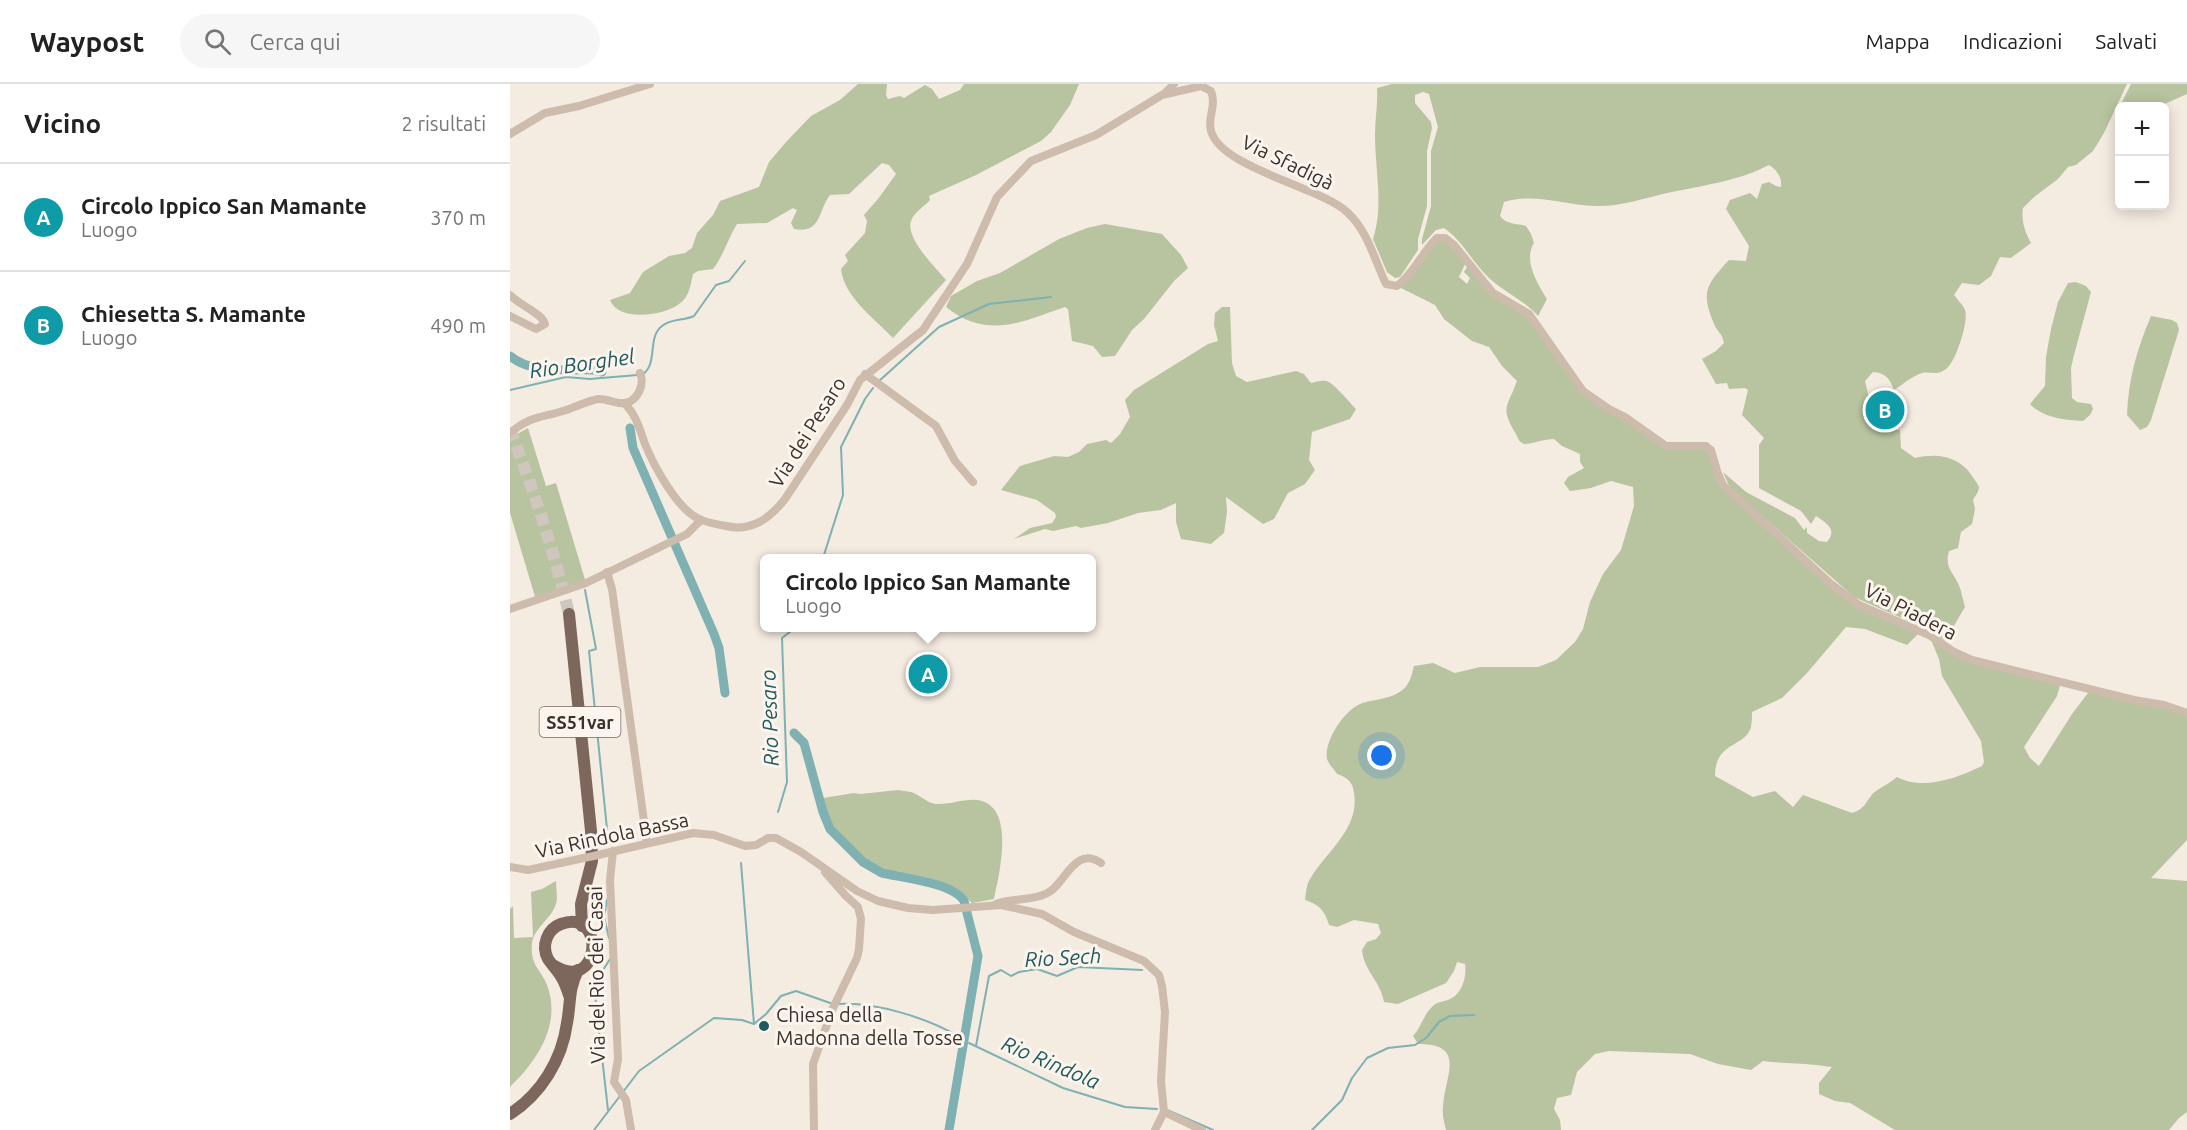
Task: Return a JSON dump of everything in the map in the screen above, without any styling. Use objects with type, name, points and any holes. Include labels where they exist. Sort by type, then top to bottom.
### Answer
[{"type":"main road","name":"SS51var","points":[[568,614],[591,831],[592,861],[581,904],[582,926],[588,931],[594,946],[589,961],[578,970]]},
{"type":"main road","name":"SS51var","points":[[553,965],[545,951],[548,935],[560,924],[568,922],[581,904]]},
{"type":"main road","points":[[568,922],[582,926]]},
{"type":"main road","points":[[510,1114],[540,1087],[560,1053],[567,1023],[569,995],[578,970],[567,971],[553,965]]},
{"type":"main road","points":[[553,965],[569,995]]},
{"type":"street","points":[[510,134],[545,113],[579,106],[650,84]]},
{"type":"street","points":[[1162,94],[1174,84]]},
{"type":"street","name":"Via Sfadigà","points":[[865,374],[923,330],[967,264],[997,197],[1030,161],[1096,135],[1162,94],[1203,85],[1211,91],[1215,102],[1211,114],[1211,131],[1219,145],[1262,171],[1346,210],[1358,224],[1386,284],[1397,286],[1404,282],[1428,246],[1437,238],[1445,238],[1454,244],[1493,293],[1529,314],[1583,391],[1666,446],[1681,445]]},
{"type":"street","points":[[510,294],[516,301],[544,319],[545,324],[536,329],[510,316]]},
{"type":"street","points":[[510,433],[535,417],[563,412],[597,399],[624,403],[636,398],[640,388],[641,374]]},
{"type":"street","name":"Via dei Pesaro","points":[[701,520],[734,528],[746,528],[766,519],[777,510],[865,374],[936,426],[955,461],[973,482]]},
{"type":"street","points":[[510,609],[586,583],[681,538],[693,530],[701,520],[690,513],[664,481],[650,456],[630,408],[624,403]]},
{"type":"street","name":"Via Piadera","points":[[1681,445],[1706,446],[1712,450],[1723,485],[1831,584],[1859,605],[1929,635],[1954,652],[1972,660],[2134,700],[2164,705],[2187,713]]},
{"type":"street","points":[[607,572],[612,589],[646,843]]},
{"type":"street","name":"Via Rindola Bassa","points":[[510,867],[528,870],[693,833],[714,835],[745,846],[756,845],[768,838],[776,838],[819,864]]},
{"type":"street","name":"Via del Rio dei Casai","points":[[613,851],[610,880],[618,1051],[614,1082],[624,1096],[630,1130]]},
{"type":"street","points":[[995,905],[1048,892],[1056,886],[1071,867],[1084,860],[1092,858],[1101,863]]},
{"type":"street","points":[[819,864],[857,891],[878,901],[919,909],[955,909],[995,905],[1042,914],[1074,932],[1144,961],[1155,970],[1162,986],[1165,1012],[1161,1081],[1164,1112],[1155,1130]]},
{"type":"street","points":[[814,1130],[813,1064],[835,1004],[857,958],[861,919],[858,907],[819,864]]},
{"type":"street","points":[[1164,1112],[1202,1130]]},
{"type":"green space","points":[[858,84],[887,84],[888,99],[900,96],[904,98],[925,85],[932,89],[939,99],[960,90],[964,84],[1079,84],[1070,105],[1051,132],[1041,141],[976,175],[929,196],[930,200],[914,215],[910,228],[913,236],[922,252],[946,280],[893,338],[854,298],[843,279],[841,269],[848,261],[845,255],[865,233],[867,221],[864,215],[896,174],[889,165],[882,163],[849,194],[830,195],[818,220],[810,228],[794,229],[791,223],[797,210],[793,208],[767,223],[737,224],[713,269],[693,274],[685,298],[672,308],[663,312],[642,315],[622,312],[615,307],[610,300],[630,293],[643,272],[669,256],[685,253],[692,248],[697,233],[713,215],[720,201],[759,187],[769,162],[811,116],[840,100]]},
{"type":"green space","points":[[1392,84],[2127,84],[2119,102],[2115,102],[2115,110],[2093,151],[2076,165],[2068,167],[2058,179],[2023,208],[2024,226],[2031,243],[2011,258],[2000,257],[1991,276],[1979,285],[1962,283],[1954,295],[1966,315],[1958,349],[1948,367],[1938,373],[1918,374],[1894,390],[1889,380],[1881,374],[1873,372],[1865,381],[1871,406],[1884,423],[1893,423],[1897,430],[1900,430],[1901,448],[1915,458],[1941,456],[1956,461],[1969,472],[1979,487],[1973,500],[1975,509],[1972,524],[1961,532],[1958,548],[1949,551],[1949,566],[1960,588],[1965,607],[1945,641],[1933,632],[1854,597],[1730,488],[1723,472],[1746,492],[1795,518],[1804,530],[1807,527],[1807,533],[1819,541],[1827,542],[1831,530],[1827,524],[1816,516],[1811,524],[1801,511],[1759,488],[1759,445],[1764,438],[1742,415],[1748,390],[1745,388],[1729,389],[1727,383],[1716,384],[1702,359],[1724,343],[1710,314],[1708,290],[1715,276],[1729,260],[1746,261],[1749,246],[1726,209],[1730,200],[1750,193],[1757,199],[1762,184],[1769,182],[1781,187],[1780,177],[1774,169],[1769,165],[1732,179],[1616,205],[1599,206],[1528,198],[1504,202],[1500,216],[1509,222],[1526,226],[1534,243],[1530,257],[1531,264],[1547,299],[1538,316],[1527,305],[1489,278],[1457,239],[1444,228],[1436,230],[1422,245],[1431,206],[1431,151],[1438,127],[1429,94],[1423,92],[1415,95],[1415,103],[1431,122],[1432,128],[1427,151],[1427,206],[1418,239],[1418,250],[1400,277],[1395,278],[1387,272],[1373,239],[1378,214],[1375,148],[1377,88]]},
{"type":"green space","points":[[2131,84],[2187,84],[2187,94],[2169,102],[2122,102]]},
{"type":"green space","points":[[1105,224],[1162,234],[1181,255],[1188,268],[1132,330],[1115,356],[1102,357],[1093,346],[1072,341],[1068,309],[1065,307],[1019,322],[991,325],[976,323],[961,317],[946,307],[951,296],[977,281],[1000,273],[1059,239]]},
{"type":"green space","points":[[1445,238],[1467,260],[1459,277],[1467,284],[1470,278],[1464,272],[1469,264],[1490,287],[1529,314],[1579,387],[1660,444],[1706,446],[1720,478],[1838,591],[1920,632],[1907,645],[1865,629],[1846,627],[1807,673],[1782,698],[1752,712],[1748,734],[1720,757],[1716,765],[1715,776],[1753,797],[1775,791],[1793,807],[1803,795],[1852,813],[1864,806],[1876,791],[1897,777],[1907,781],[1929,783],[1962,775],[1982,766],[1984,762],[1981,741],[1942,676],[1939,659],[1929,635],[1954,652],[2061,682],[2057,696],[2024,747],[2030,758],[2039,766],[2091,689],[2187,713],[2187,840],[2151,878],[2187,881],[2187,1112],[2169,1130],[1895,1130],[1850,1103],[1835,1101],[1819,1094],[1819,1083],[1832,1067],[1763,1061],[1751,1070],[1718,1064],[1690,1054],[1609,1051],[1595,1054],[1577,1072],[1571,1095],[1557,1098],[1554,1109],[1560,1120],[1561,1130],[1446,1130],[1443,1109],[1450,1063],[1448,1055],[1443,1049],[1433,1045],[1418,1044],[1413,1036],[1433,1005],[1452,998],[1459,992],[1465,978],[1465,964],[1457,962],[1446,983],[1398,1004],[1384,1002],[1380,988],[1363,957],[1362,950],[1367,942],[1376,939],[1381,933],[1378,924],[1354,920],[1337,927],[1329,925],[1321,909],[1305,900],[1309,881],[1347,829],[1354,806],[1351,783],[1347,778],[1337,774],[1327,759],[1328,744],[1336,728],[1352,709],[1363,703],[1389,697],[1402,691],[1409,682],[1414,666],[1433,663],[1455,673],[1480,667],[1538,667],[1556,660],[1575,642],[1583,629],[1590,602],[1603,574],[1621,550],[1634,506],[1633,487],[1611,481],[1591,488],[1570,491],[1564,483],[1568,477],[1584,468],[1580,462],[1580,454],[1562,446],[1554,439],[1525,444],[1520,441],[1506,412],[1517,381],[1502,366],[1489,347],[1472,341],[1444,319],[1435,305],[1397,286],[1428,246]]},
{"type":"green space","points":[[2076,282],[2086,286],[2091,292],[2071,368],[2072,398],[2077,402],[2091,404],[2093,409],[2083,421],[2048,415],[2030,404],[2045,386],[2046,357],[2058,302],[2068,283]]},
{"type":"green space","points":[[1222,307],[1230,307],[1232,363],[1236,376],[1247,382],[1296,371],[1304,374],[1311,383],[1329,382],[1356,409],[1350,419],[1312,432],[1309,460],[1315,470],[1305,484],[1288,493],[1274,519],[1263,524],[1226,497],[1227,512],[1224,533],[1211,544],[1181,539],[1176,522],[1176,503],[1161,510],[1138,513],[1108,523],[1053,531],[1045,529],[1014,539],[1030,528],[1052,523],[1056,517],[1055,513],[1037,500],[1001,490],[1020,466],[1054,456],[1068,457],[1079,452],[1087,444],[1106,440],[1111,443],[1120,434],[1130,417],[1125,400],[1134,390],[1208,344],[1218,341],[1214,325],[1215,313]]},
{"type":"green space","points":[[2151,316],[2172,320],[2177,323],[2179,330],[2151,420],[2147,427],[2140,430],[2127,415],[2129,389],[2141,340]]},
{"type":"green space","points":[[528,428],[546,486],[556,483],[586,583],[536,600],[510,513],[510,438]]},
{"type":"green space","points":[[898,790],[911,792],[936,804],[977,800],[992,807],[1002,830],[1001,861],[994,899],[972,903],[949,887],[886,873],[874,867],[834,827],[826,811],[823,798]]},
{"type":"green space","points":[[556,881],[556,904],[536,933],[532,943],[534,962],[547,985],[551,1000],[549,1028],[538,1054],[510,1087],[510,909],[513,906],[514,938],[533,937],[531,892]]},
{"type":"waterway","name":"Rio Borghel","points":[[643,374],[648,370],[650,364],[657,331],[669,322],[694,316],[716,285],[729,281],[745,261]]},
{"type":"waterway","name":"Rio Pesaro","points":[[879,381],[939,327],[989,304],[1051,297]]},
{"type":"waterway","points":[[510,356],[528,366],[539,368],[602,372]]},
{"type":"waterway","name":"Rio Borghel","points":[[510,390],[566,377],[590,379],[637,375]]},
{"type":"waterway","name":"Rio Pesaro","points":[[824,554],[843,495],[841,447],[873,388]]},
{"type":"waterway","points":[[630,428],[633,448],[714,634],[719,648],[725,693]]},
{"type":"waterway","points":[[585,590],[596,649],[589,651],[608,839]]},
{"type":"waterway","name":"Rio Pesaro","points":[[778,812],[787,782],[782,638],[790,632]]},
{"type":"waterway","points":[[794,733],[804,743],[830,829],[863,862],[882,873],[915,879],[950,890],[964,901],[978,956],[949,1130]]},
{"type":"waterway","name":"Rio Pesaro","points":[[741,863],[754,1024]]},
{"type":"waterway","points":[[607,900],[604,917],[609,938]]},
{"type":"waterway","points":[[608,1110],[595,995],[598,978],[610,959]]},
{"type":"waterway","name":"Rio Sech","points":[[976,1046],[989,976],[1001,970],[1011,976],[1037,969],[1057,976],[1078,967],[1142,970]]},
{"type":"waterway","name":"Rio Rindola","points":[[623,1092],[639,1071],[714,1018],[742,1020],[754,1024],[781,996],[796,991],[833,1004]]},
{"type":"waterway","name":"Rio Rindola","points":[[838,1004],[869,1006],[901,1013],[960,1037]]},
{"type":"waterway","name":"Rio Rindola","points":[[1312,1130],[1342,1100],[1352,1078],[1367,1058],[1388,1048],[1415,1045],[1426,1038],[1439,1022],[1450,1016],[1474,1015]]},
{"type":"waterway","name":"Rio Rindola","points":[[969,1043],[1063,1088],[1125,1107],[1157,1109]]},
{"type":"waterway","name":"Rio Rindola","points":[[594,1130],[620,1096]]},
{"type":"waterway","name":"Rio Rindola","points":[[1167,1110],[1213,1130]]},
{"type":"tunnel","points":[[510,429],[557,567],[569,614]]},
{"type":"place","name":"Chiesetta S. Mamante","points":[[1885,410]]},
{"type":"place","name":"Circolo Ippico San Mamante","points":[[928,674]]},
{"type":"place","name":"Chiesa della Madonna della Tosse","points":[[764,1026]]}]
